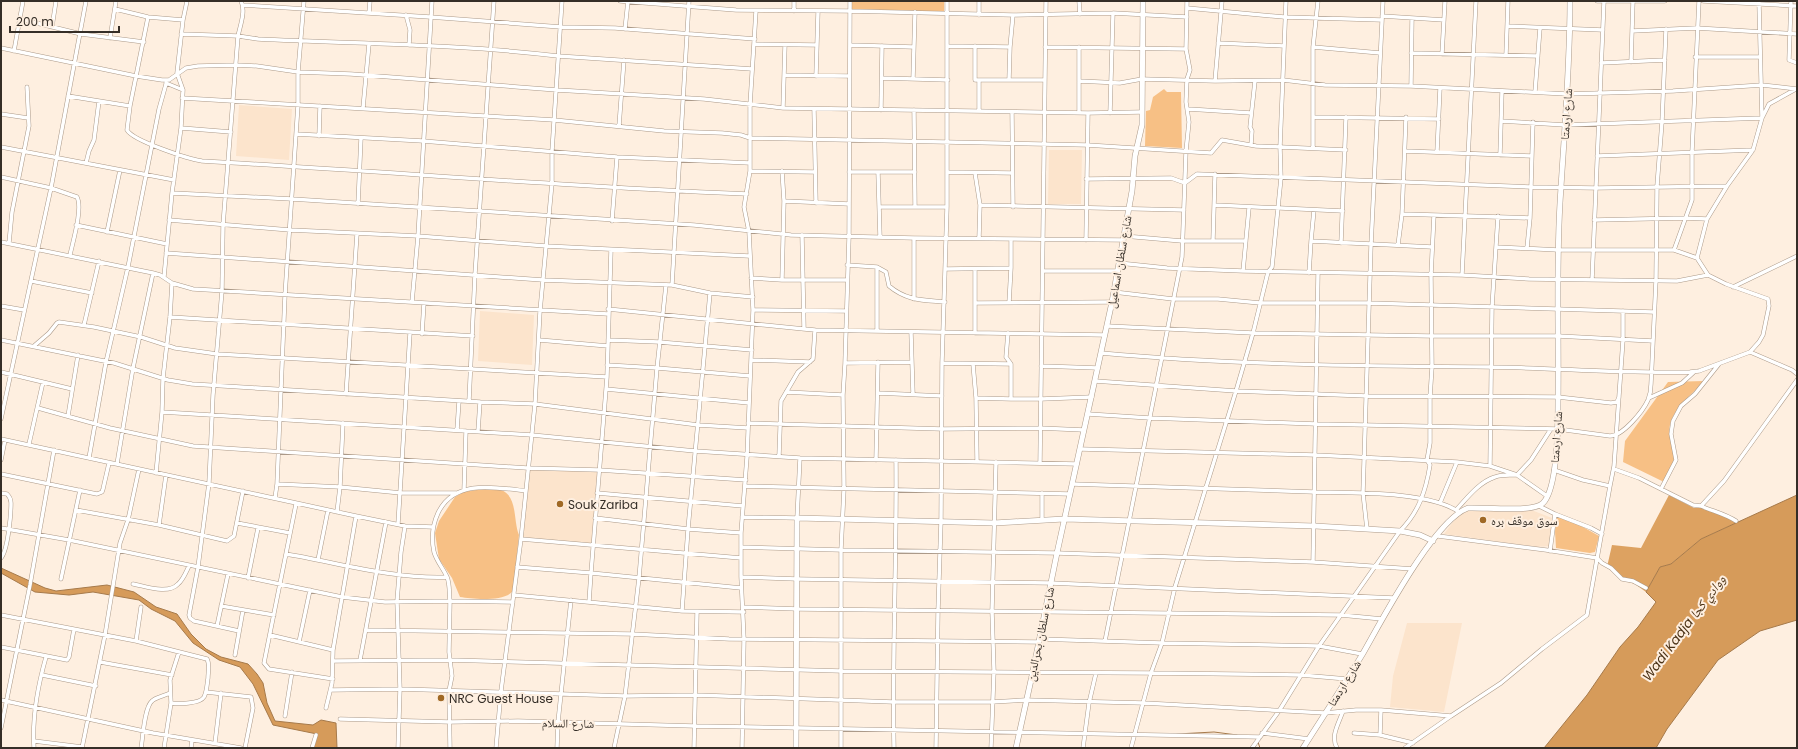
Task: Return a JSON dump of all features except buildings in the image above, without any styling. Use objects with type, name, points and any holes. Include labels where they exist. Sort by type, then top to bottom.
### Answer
[{"type":"street","points":[[14,51],[23,1]]},
{"type":"street","points":[[52,27],[56,1]]},
{"type":"street","points":[[1,418],[51,188],[86,1]]},
{"type":"street","points":[[110,38],[116,1]]},
{"type":"street","points":[[164,277],[172,193],[182,128],[183,90],[177,73],[181,34],[187,1]]},
{"type":"street","points":[[275,498],[277,484],[283,325],[298,105],[298,72],[304,1]]},
{"type":"street","points":[[369,13],[370,1]]},
{"type":"street","points":[[412,302],[418,236],[424,113],[432,1]]},
{"type":"street","points":[[469,401],[494,1]]},
{"type":"street","points":[[496,748],[504,661],[521,539],[527,468],[535,404],[540,311],[552,183],[552,151],[562,1]]},
{"type":"street","points":[[620,1],[756,11],[915,12],[978,15],[1113,13],[1187,17]]},
{"type":"street","points":[[625,29],[628,1]]},
{"type":"street","points":[[672,285],[690,1]]},
{"type":"street","points":[[794,1],[794,11]]},
{"type":"street","points":[[841,748],[840,550],[844,489],[843,394],[849,237],[848,110],[850,76],[850,1]]},
{"type":"street","points":[[936,748],[938,610],[942,521],[942,363],[947,207],[947,1]]},
{"type":"street","points":[[978,15],[979,1]]},
{"type":"street","points":[[1040,463],[1040,333],[1044,239],[1043,144],[1046,1]]},
{"type":"street","points":[[1079,1],[1080,14]]},
{"type":"street","name":"شارع سلطان اسماعيل","points":[[1064,519],[1112,302],[1129,208],[1137,148],[1141,136],[1143,1]]},
{"type":"street","points":[[1105,641],[1109,613],[1122,556],[1180,268],[1186,151],[1189,122],[1186,102],[1187,79],[1190,70],[1186,49],[1187,1]]},
{"type":"street","points":[[1215,81],[1222,1]]},
{"type":"street","points":[[1131,748],[1151,672],[1162,643],[1175,587],[1228,420],[1253,333],[1268,272],[1272,267],[1281,178],[1280,147],[1284,17],[1286,1]]},
{"type":"street","points":[[1313,147],[1313,48],[1318,1]]},
{"type":"street","points":[[1367,529],[1363,493],[1366,458],[1370,245],[1383,1]]},
{"type":"street","points":[[1442,54],[1445,1]]},
{"type":"street","points":[[1462,275],[1476,1]]},
{"type":"street","points":[[1506,55],[1508,1]]},
{"type":"street","name":"شارع اردمتا","points":[[1540,506],[1547,496],[1554,470],[1558,429],[1557,279],[1570,30],[1570,1]]},
{"type":"street","points":[[1597,1],[1664,1]]},
{"type":"street","points":[[1592,280],[1604,1]]},
{"type":"street","points":[[1631,62],[1633,1]]},
{"type":"street","points":[[1674,250],[1692,200],[1696,28],[1699,1]]},
{"type":"street","points":[[1703,1],[1791,3],[1797,6]]},
{"type":"street","points":[[239,631],[194,621],[189,617],[198,568],[210,483],[212,415],[222,291],[223,225],[242,3],[561,27],[625,29],[785,45],[817,46]]},
{"type":"street","points":[[1759,3],[1762,118]]},
{"type":"street","points":[[1791,3],[1789,60],[1797,63]]},
{"type":"street","points":[[115,8],[148,16],[183,20]]},
{"type":"street","points":[[1187,8],[1284,17],[1412,18],[1444,20]]},
{"type":"street","points":[[742,748],[744,612],[741,588],[741,533],[748,454],[753,325],[753,297],[749,256],[749,232],[744,207],[750,171],[750,105],[756,11]]},
{"type":"street","points":[[816,76],[818,12]]},
{"type":"street","points":[[913,79],[915,12]]},
{"type":"street","points":[[1110,113],[1113,13]]},
{"type":"street","points":[[1010,80],[1012,15]]},
{"type":"street","points":[[148,16],[126,128],[129,134],[136,138],[195,160],[678,192],[746,194]]},
{"type":"street","points":[[406,16],[410,30],[409,45]]},
{"type":"street","points":[[1411,86],[1412,18]]},
{"type":"street","points":[[20,19],[81,34],[144,42]]},
{"type":"street","points":[[1507,26],[1570,30],[1603,30]]},
{"type":"street","points":[[1535,92],[1540,28]]},
{"type":"street","points":[[1632,31],[1696,28],[1759,30],[1797,34]]},
{"type":"street","points":[[1649,398],[1652,372],[1653,312],[1656,280],[1655,250],[1657,186],[1662,122],[1666,29]]},
{"type":"street","points":[[181,34],[238,36],[258,39],[409,45],[752,69]]},
{"type":"street","points":[[1218,43],[1284,46]]},
{"type":"street","points":[[363,108],[369,44]]},
{"type":"street","points":[[783,108],[785,45]]},
{"type":"street","points":[[850,46],[913,47]]},
{"type":"street","points":[[881,110],[882,46]]},
{"type":"street","points":[[947,46],[1010,47]]},
{"type":"street","points":[[975,46],[975,80],[1045,80]]},
{"type":"street","points":[[1045,47],[1186,49]]},
{"type":"street","points":[[1079,47],[1079,112]]},
{"type":"street","points":[[1,48],[162,80],[171,79],[177,73],[186,68],[198,66],[236,65],[257,66],[298,72],[684,98],[783,108],[848,110],[979,110],[1088,113],[1142,112]]},
{"type":"street","points":[[1313,48],[1380,53]]},
{"type":"street","points":[[1411,53],[1538,56]]},
{"type":"street","points":[[1695,57],[1760,57]]},
{"type":"street","points":[[619,126],[624,60]]},
{"type":"street","points":[[1601,63],[1664,60]]},
{"type":"street","points":[[784,75],[850,76]]},
{"type":"street","points":[[882,78],[948,80]]},
{"type":"street","points":[[1079,81],[1120,83],[1142,79],[1187,79],[1215,81],[1229,79],[1255,81],[1283,80],[1324,85],[1411,86],[1567,94],[1694,90],[1762,86],[1797,89]]},
{"type":"street","points":[[162,80],[166,84],[183,90]]},
{"type":"street","points":[[979,80],[979,110]]},
{"type":"street","points":[[1250,145],[1251,113],[1255,81]]},
{"type":"street","points":[[89,458],[106,362],[128,267],[166,84]]},
{"type":"street","points":[[9,243],[12,212],[29,126],[27,87]]},
{"type":"street","points":[[1437,152],[1440,88]]},
{"type":"street","points":[[1697,258],[1708,219],[1727,186],[1753,150],[1762,118],[1769,104],[1797,89]]},
{"type":"street","points":[[1500,155],[1502,91]]},
{"type":"street","points":[[68,96],[130,106]]},
{"type":"street","points":[[182,98],[554,120],[681,132],[722,133],[742,135],[750,138],[1087,145],[1210,153],[1222,140],[1250,145],[1313,147],[1346,150]]},
{"type":"street","points":[[86,163],[94,136],[99,101]]},
{"type":"street","points":[[319,136],[320,106]]},
{"type":"street","points":[[814,109],[816,203]]},
{"type":"street","points":[[1188,109],[1251,113]]},
{"type":"street","points":[[914,110],[915,207]]},
{"type":"street","points":[[1012,112],[1011,144],[1013,207]]},
{"type":"street","points":[[1086,240],[1088,113]]},
{"type":"street","points":[[1,114],[28,118]]},
{"type":"street","points":[[1313,117],[1406,117],[1439,119]]},
{"type":"street","points":[[1342,243],[1346,117]]},
{"type":"street","points":[[1398,245],[1404,183],[1406,117]]},
{"type":"street","points":[[1501,121],[1565,125],[1762,118]]},
{"type":"street","points":[[1527,248],[1530,218],[1533,122]]},
{"type":"street","points":[[182,128],[231,132]]},
{"type":"street","points":[[296,134],[423,141],[617,157],[750,163]]},
{"type":"street","points":[[358,204],[361,138]]},
{"type":"street","points":[[1,147],[174,180]]},
{"type":"street","points":[[1597,156],[1753,150]]},
{"type":"street","points":[[1405,151],[1532,156]]},
{"type":"street","points":[[612,221],[617,157]]},
{"type":"street","points":[[107,232],[120,170]]},
{"type":"street","points":[[750,171],[815,172]]},
{"type":"street","points":[[782,171],[784,201],[782,280]]},
{"type":"street","points":[[849,172],[915,172]]},
{"type":"street","points":[[878,172],[880,237]]},
{"type":"street","points":[[947,172],[1012,173]]},
{"type":"street","points":[[975,173],[980,206],[979,238]]},
{"type":"street","points":[[1185,183],[1197,174],[1215,174],[1344,181],[1530,187],[1596,188],[1727,186]]},
{"type":"street","points":[[1213,240],[1215,174]]},
{"type":"street","points":[[1,177],[51,188],[77,197],[80,202],[80,210],[70,255]]},
{"type":"street","points":[[1086,179],[1134,177],[1171,178],[1185,183]]},
{"type":"street","points":[[172,193],[292,199],[612,221],[677,224],[730,228],[749,232],[802,235],[914,238],[1086,240],[1123,238],[1182,241],[1246,241]]},
{"type":"street","points":[[784,201],[849,204]]},
{"type":"street","points":[[1215,205],[1249,208],[1343,211]]},
{"type":"street","points":[[980,206],[1184,210]]},
{"type":"street","points":[[879,207],[947,207]]},
{"type":"street","points":[[1243,271],[1249,208]]},
{"type":"street","points":[[1309,273],[1314,210]]},
{"type":"street","points":[[1402,214],[1530,218]]},
{"type":"street","points":[[1252,748],[1279,711],[1319,646],[1400,531],[1411,520],[1422,499],[1430,465],[1427,460],[1430,443],[1429,427],[1432,367],[1431,275],[1434,215]]},
{"type":"street","points":[[1490,466],[1492,397],[1491,367],[1493,336],[1492,307],[1498,216]]},
{"type":"street","points":[[1594,220],[1656,220],[1685,218],[1708,219]]},
{"type":"street","points":[[169,220],[290,230],[418,236],[479,242],[674,254],[749,256]]},
{"type":"street","points":[[76,226],[134,239],[167,244]]},
{"type":"street","points":[[346,394],[357,234]]},
{"type":"street","points":[[802,235],[804,329]]},
{"type":"street","points":[[914,238],[914,299]]},
{"type":"street","points":[[1009,303],[1011,239]]},
{"type":"street","points":[[1311,241],[1432,248]]},
{"type":"street","points":[[1,242],[153,273],[164,277],[172,283],[193,289],[608,314]]},
{"type":"street","points":[[1101,353],[1162,359],[1244,363],[1491,367],[1620,372],[1694,372],[1750,352],[1763,335],[1769,301],[1765,298],[1733,287],[1708,275],[1697,258],[1674,250],[1558,250],[1496,247]]},
{"type":"street","points":[[589,602],[606,389],[611,250]]},
{"type":"street","points":[[166,253],[223,258],[288,260],[543,280],[672,285],[710,293],[753,297]]},
{"type":"street","points":[[1733,287],[1797,256]]},
{"type":"street","points":[[84,325],[99,261]]},
{"type":"street","points":[[1119,263],[1180,268],[1268,272],[1462,275],[1592,280],[1687,280],[1708,275]]},
{"type":"street","points":[[847,264],[877,267],[886,272],[889,286],[900,294],[914,299],[945,302]]},
{"type":"street","points":[[877,267],[877,330]]},
{"type":"street","points":[[946,269],[1011,268]]},
{"type":"street","points":[[975,269],[975,333]]},
{"type":"street","points":[[1043,271],[1118,271]]},
{"type":"street","points":[[118,464],[122,430],[133,368],[141,337],[153,273]]},
{"type":"street","points":[[1313,562],[1315,526],[1318,273]]},
{"type":"street","points":[[751,278],[782,280],[847,280]]},
{"type":"street","points":[[31,280],[92,293]]},
{"type":"street","points":[[156,473],[158,439],[162,412],[162,378],[170,317],[172,283]]},
{"type":"street","points":[[614,748],[625,696],[639,578],[659,342],[666,285]]},
{"type":"street","points":[[1114,292],[1173,299],[1218,299],[1260,303],[1369,303],[1653,312]]},
{"type":"street","points":[[682,611],[704,346],[710,293]]},
{"type":"street","points":[[975,303],[1041,304],[1112,302]]},
{"type":"street","points":[[422,334],[424,303]]},
{"type":"street","points":[[1,306],[24,310]]},
{"type":"street","points":[[608,309],[707,321],[815,330],[1105,335]]},
{"type":"street","points":[[753,310],[846,311]]},
{"type":"street","points":[[1405,748],[1501,683],[1542,649],[1587,615],[1614,469],[1623,340],[1623,311]]},
{"type":"street","points":[[170,317],[473,336]]},
{"type":"street","points":[[34,346],[45,337],[57,322],[84,325],[141,337],[167,345],[217,354],[606,377]]},
{"type":"street","points":[[1107,326],[1253,333],[1431,336],[1558,336],[1653,341]]},
{"type":"street","points":[[779,456],[781,401],[798,372],[810,362],[814,353],[815,330]]},
{"type":"street","points":[[398,524],[410,332]]},
{"type":"street","points":[[911,332],[913,394]]},
{"type":"street","points":[[1008,334],[1006,357],[1011,364],[1011,399]]},
{"type":"street","points":[[1,340],[78,355],[133,368],[162,378],[192,384],[214,386],[459,401],[535,404],[698,425],[748,426],[781,424],[942,429],[1039,428],[1084,430]]},
{"type":"street","points":[[538,340],[608,346]]},
{"type":"street","points":[[608,340],[659,342],[752,350]]},
{"type":"street","points":[[1750,352],[1792,370],[1797,374]]},
{"type":"street","points":[[68,416],[78,355]]},
{"type":"street","points":[[751,360],[810,362]]},
{"type":"street","points":[[845,362],[911,362]]},
{"type":"street","points":[[876,460],[878,362]]},
{"type":"street","points":[[1661,489],[1676,460],[1676,453],[1671,434],[1673,421],[1681,406],[1695,394],[1720,362]]},
{"type":"street","points":[[942,363],[1011,364]]},
{"type":"street","points":[[973,364],[976,398],[977,461]]},
{"type":"street","points":[[607,365],[750,376]]},
{"type":"street","points":[[1041,366],[1098,368]]},
{"type":"street","points":[[1,372],[72,389]]},
{"type":"street","points":[[1088,414],[1150,418],[1316,424],[1558,429],[1616,436],[1628,426],[1649,398],[1682,383],[1694,372]]},
{"type":"street","points":[[1701,506],[1724,481],[1797,380]]},
{"type":"street","points":[[1095,381],[1236,391],[1367,396],[1558,397],[1611,403],[1617,402],[1619,397]]},
{"type":"street","points":[[29,444],[43,382]]},
{"type":"street","points":[[606,389],[749,403]]},
{"type":"street","points":[[786,392],[843,394]]},
{"type":"street","points":[[878,393],[942,396]]},
{"type":"street","points":[[976,398],[1041,400],[1092,397]]},
{"type":"street","points":[[457,430],[459,401]]},
{"type":"street","points":[[478,431],[480,402]]},
{"type":"street","points":[[38,408],[94,424],[182,445],[210,448],[278,451],[527,468],[599,470],[746,480]]},
{"type":"street","points":[[162,412],[478,431],[601,440],[650,446],[800,458],[1077,464]]},
{"type":"street","points":[[337,512],[340,487],[343,423]]},
{"type":"street","points":[[1458,511],[1477,488],[1490,479],[1500,475],[1517,475],[1531,460],[1551,429]]},
{"type":"street","points":[[464,490],[466,431]]},
{"type":"street","points":[[1,460],[3,439],[156,473],[210,483],[296,504],[405,526],[432,527]]},
{"type":"street","points":[[1080,449],[1217,454],[1315,455],[1457,462],[1490,466],[1517,475],[1547,496]]},
{"type":"street","points":[[1,728],[54,450]]},
{"type":"street","points":[[796,748],[798,610],[797,549],[800,458]]},
{"type":"street","points":[[894,748],[894,610],[897,520],[896,460]]},
{"type":"street","points":[[1,474],[97,494],[102,492],[109,462]]},
{"type":"street","points":[[991,748],[994,671],[992,582],[996,462]]},
{"type":"street","points":[[1440,503],[1457,462]]},
{"type":"street","points":[[34,741],[82,747],[96,686],[118,551],[128,520],[138,469]]},
{"type":"street","points":[[1614,469],[1661,489],[1693,505],[1701,506],[1717,513],[1729,516],[1736,521]]},
{"type":"street","points":[[1554,470],[1588,482],[1610,486]]},
{"type":"street","points":[[159,525],[166,475]]},
{"type":"street","points":[[277,484],[400,492],[456,493]]},
{"type":"street","points":[[1072,484],[1363,493],[1422,499],[1440,503],[1458,511],[1474,508],[1526,508],[1540,506],[1602,534]]},
{"type":"street","points":[[745,486],[1070,494]]},
{"type":"street","points":[[450,748],[449,691],[452,676],[449,660],[450,601],[447,577],[435,553],[432,542],[432,527],[444,503],[456,493],[464,490],[496,488],[526,491]]},
{"type":"street","points":[[62,579],[80,490]]},
{"type":"street","points":[[76,510],[159,525],[230,541],[234,536],[243,491]]},
{"type":"street","points":[[597,492],[743,506]]},
{"type":"street","points":[[1,493],[7,494],[11,502],[4,554],[1,558]]},
{"type":"street","points":[[1042,493],[1042,520]]},
{"type":"street","points":[[296,504],[281,584],[264,659],[265,666],[269,668],[333,679]]},
{"type":"street","points":[[318,560],[328,510]]},
{"type":"street","name":"شارع اردمتا","points":[[1303,748],[1362,654],[1394,598],[1433,541],[1458,511]]},
{"type":"street","points":[[1550,551],[1555,514]]},
{"type":"street","points":[[326,708],[332,690],[333,650],[356,516]]},
{"type":"street","points":[[742,517],[842,518],[994,523],[1064,519],[1195,524],[1315,526],[1400,531],[1420,535],[1433,541]]},
{"type":"street","points":[[595,518],[688,529],[741,533]]},
{"type":"street","name":"شارع سلطان بحرالدين","points":[[1016,748],[1064,519]]},
{"type":"street","points":[[360,660],[386,522]]},
{"type":"street","points":[[237,523],[290,533]]},
{"type":"street","points":[[398,748],[400,721],[400,661],[397,601],[405,526]]},
{"type":"street","points":[[1,528],[69,540],[342,597],[371,601],[513,602]]},
{"type":"street","points":[[248,578],[258,528]]},
{"type":"street","points":[[1438,536],[1597,558],[1611,568],[1622,579],[1633,581],[1646,588]]},
{"type":"street","points":[[521,539],[741,558]]},
{"type":"street","points":[[741,547],[1185,557],[1313,562],[1374,568],[1413,569]]},
{"type":"street","points":[[286,554],[399,575],[447,577]]},
{"type":"street","points":[[133,584],[163,589],[173,588],[179,584],[189,566]]},
{"type":"street","points":[[517,567],[741,588]]},
{"type":"street","points":[[217,626],[228,574]]},
{"type":"street","points":[[741,577],[1115,585],[1394,598]]},
{"type":"street","points":[[299,642],[310,590]]},
{"type":"street","points":[[514,595],[682,611],[744,612]]},
{"type":"street","points":[[557,748],[563,663],[571,600]]},
{"type":"street","points":[[136,640],[141,606]]},
{"type":"street","points":[[221,606],[274,615]]},
{"type":"street","points":[[743,607],[798,610],[841,609],[1342,615],[1382,619]]},
{"type":"street","points":[[235,655],[243,610]]},
{"type":"street","points":[[694,748],[694,666],[697,612]]},
{"type":"street","points":[[1,615],[136,640],[208,660],[206,692],[204,698],[180,704],[171,703]]},
{"type":"street","points":[[1,647],[16,649],[65,661],[68,660],[74,629]]},
{"type":"street","points":[[366,630],[398,632],[449,631],[632,634],[695,638],[841,641],[993,642],[1039,640],[1319,646],[1362,654]]},
{"type":"street","points":[[270,635],[333,650]]},
{"type":"street","points":[[164,748],[171,703],[170,693],[172,675],[179,652]]},
{"type":"street","points":[[34,748],[36,708],[46,657]]},
{"type":"street","points":[[332,661],[449,660],[841,671],[1151,672],[1301,675],[1347,678]]},
{"type":"street","points":[[100,662],[172,675]]},
{"type":"street","points":[[285,716],[292,672]]},
{"type":"street","points":[[1082,748],[1089,703],[1096,673]]},
{"type":"street","points":[[42,675],[96,686]]},
{"type":"street","points":[[332,690],[400,689],[625,696],[742,696],[893,702],[992,702],[1026,700],[1089,703],[1144,703],[1325,713],[1381,710],[1451,716]]},
{"type":"street","points":[[206,692],[249,696],[252,698],[251,720],[245,748]]},
{"type":"street","points":[[141,748],[150,703],[170,693]]},
{"type":"street","points":[[215,743],[221,693]]},
{"type":"street","points":[[1,700],[166,736],[242,748]]},
{"type":"street","points":[[1380,735],[1381,710]]},
{"type":"street","points":[[1337,748],[1333,740],[1343,711]]},
{"type":"street","name":"شارع السلام","points":[[340,719],[450,722],[558,722],[1135,735],[1261,735],[1309,739]]},
{"type":"street","points":[[1354,733],[1380,735],[1413,743]]},
{"type":"street","points":[[312,748],[316,735]]},
{"type":"street","points":[[191,748],[192,740]]},
{"type":"shaded area","points":[[852,1],[944,1],[944,12],[852,9]]},
{"type":"shaded area","points":[[1164,89],[1167,92],[1181,92],[1182,148],[1145,146],[1146,111],[1150,110],[1153,97]]},
{"type":"shaded area","points":[[239,105],[292,109],[289,160],[236,156]]},
{"type":"shaded area","points":[[1049,150],[1082,150],[1081,204],[1048,204]]},
{"type":"shaded area","points":[[480,311],[534,315],[532,365],[478,361]]},
{"type":"shaded area","points":[[1704,381],[1679,407],[1672,419],[1669,429],[1674,451],[1674,459],[1664,482],[1623,462],[1625,441],[1668,382]]},
{"type":"shaded area","name":"Souk Zariba","points":[[529,469],[598,471],[592,544],[522,538]]},
{"type":"shaded area","points":[[483,489],[501,490],[506,493],[513,503],[519,535],[513,591],[503,597],[488,599],[460,597],[452,578],[439,559],[435,533],[439,521],[455,497],[463,492]]},
{"type":"shaded area","points":[[1669,495],[1694,508],[1702,508],[1728,518],[1736,523],[1701,539],[1671,564],[1660,567],[1646,592],[1635,584],[1622,580],[1607,567],[1612,545],[1641,548]]},
{"type":"shaded area","points":[[1469,510],[1534,511],[1552,518],[1550,546],[1536,547],[1444,534],[1459,514]]},
{"type":"shaded area","points":[[1557,516],[1576,523],[1599,536],[1595,552],[1590,553],[1556,548],[1555,531]]},
{"type":"shaded area","points":[[1407,623],[1462,623],[1444,712],[1390,707],[1393,676]]},
{"type":"water","name":"Wadi Kadja ووادي كجا","points":[[1797,495],[1797,620],[1760,631],[1718,660],[1667,729],[1656,748],[1544,748],[1587,695],[1620,647],[1638,627],[1656,602],[1646,592],[1660,567],[1671,564],[1701,539]]},
{"type":"water","points":[[1,568],[45,588],[56,591],[107,585],[134,592],[156,607],[177,614],[191,634],[206,649],[221,657],[248,664],[263,683],[267,703],[275,721],[313,725],[321,720],[336,723],[337,748],[313,748],[317,734],[273,725],[253,684],[240,667],[219,660],[193,643],[175,621],[151,609],[139,600],[93,592],[69,595],[35,592],[1,573]]},
{"type":"waterway","points":[[1177,734],[1214,732],[1237,735]]},
{"type":"waterway","points":[[1258,742],[1260,748]]},
{"type":"place","name":"Souk Zariba","points":[[560,504]]},
{"type":"place","name":"سوق موقف بره","points":[[1483,520]]},
{"type":"place","name":"NRC Guest House","points":[[441,698]]}]
